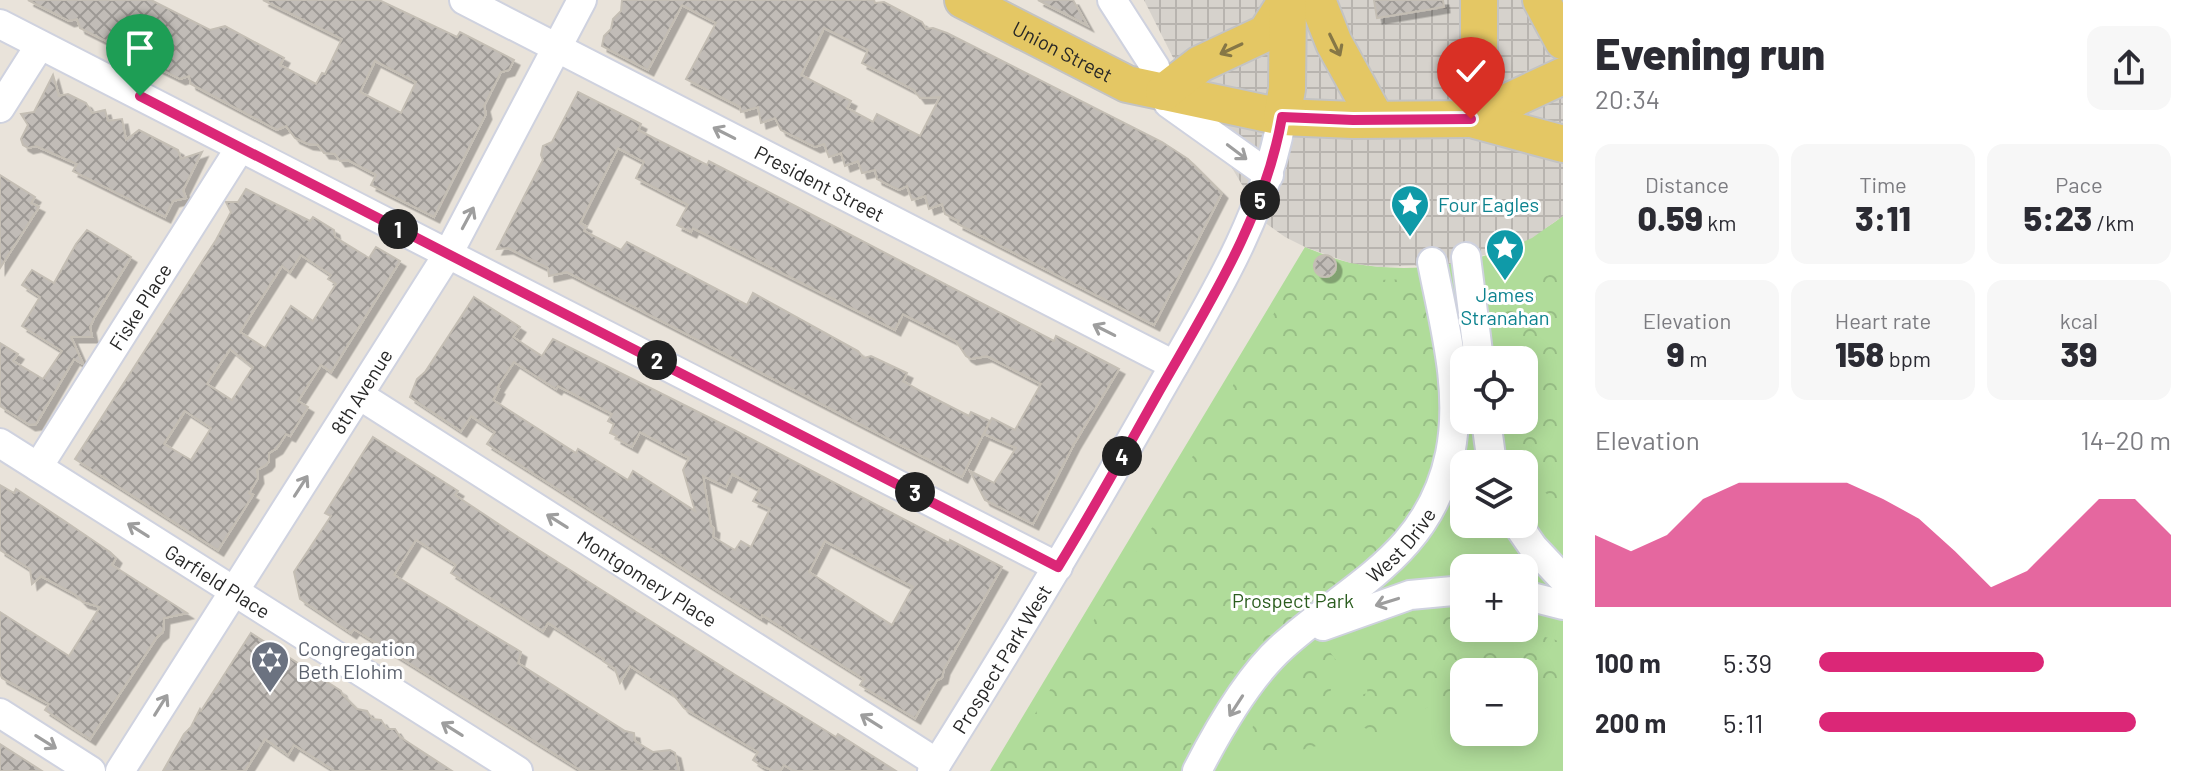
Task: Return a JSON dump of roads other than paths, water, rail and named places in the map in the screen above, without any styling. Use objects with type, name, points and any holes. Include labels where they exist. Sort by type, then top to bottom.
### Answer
[{"type":"main road","name":"Union Street","points":[[963,0],[1127,84],[1282,117],[1471,119]]},
{"type":"main road","points":[[1164,92],[1200,64],[1266,33],[1287,0]]},
{"type":"main road","points":[[1282,117],[1287,89],[1287,0]]},
{"type":"main road","points":[[1317,0],[1334,43],[1376,119]]},
{"type":"main road","points":[[1471,119],[1479,81],[1479,0]]},
{"type":"main road","points":[[1541,0],[1563,41]]},
{"type":"main road","points":[[1471,119],[1563,76]]},
{"type":"main road","points":[[1471,119],[1563,144]]},
{"type":"street","name":"President Street","points":[[464,0],[1174,365]]},
{"type":"street","name":"8th Avenue","points":[[120,771],[448,254],[582,0]]},
{"type":"street","points":[[1112,0],[1155,67],[1168,103],[1269,175]]},
{"type":"street","points":[[0,24],[1058,567]]},
{"type":"street","points":[[0,108],[40,45]]},
{"type":"street","name":"Prospect Park West","points":[[934,767],[1058,567],[1174,365],[1244,235],[1269,175],[1282,117]]},
{"type":"street","name":"Fiske Place","points":[[38,467],[240,148]]},
{"type":"street","points":[[1466,257],[1477,346]]},
{"type":"street","name":"West Drive","points":[[1197,771],[1213,740],[1252,681],[1283,646],[1397,556],[1420,527],[1437,496],[1450,453],[1454,400],[1432,262]]},
{"type":"street","name":"Montgomery Place","points":[[359,395],[934,767]]},
{"type":"street","name":"Garfield Place","points":[[0,443],[518,771]]},
{"type":"street","points":[[1527,538],[1563,579]]},
{"type":"street","name":"West Drive","points":[[1283,646],[1327,624],[1388,601],[1450,591]]},
{"type":"street","points":[[1538,599],[1563,605]]},
{"type":"street","points":[[0,713],[91,771]]},
{"type":"place","name":"Four Eagles","points":[[1410,238]]},
{"type":"place","name":"James Stranahan","points":[[1505,282]]},
{"type":"place","name":"Congregation Beth Elohim","points":[[270,694]]},
{"type":"park label","name":"Prospect Park","points":[[1293,600]]}]
